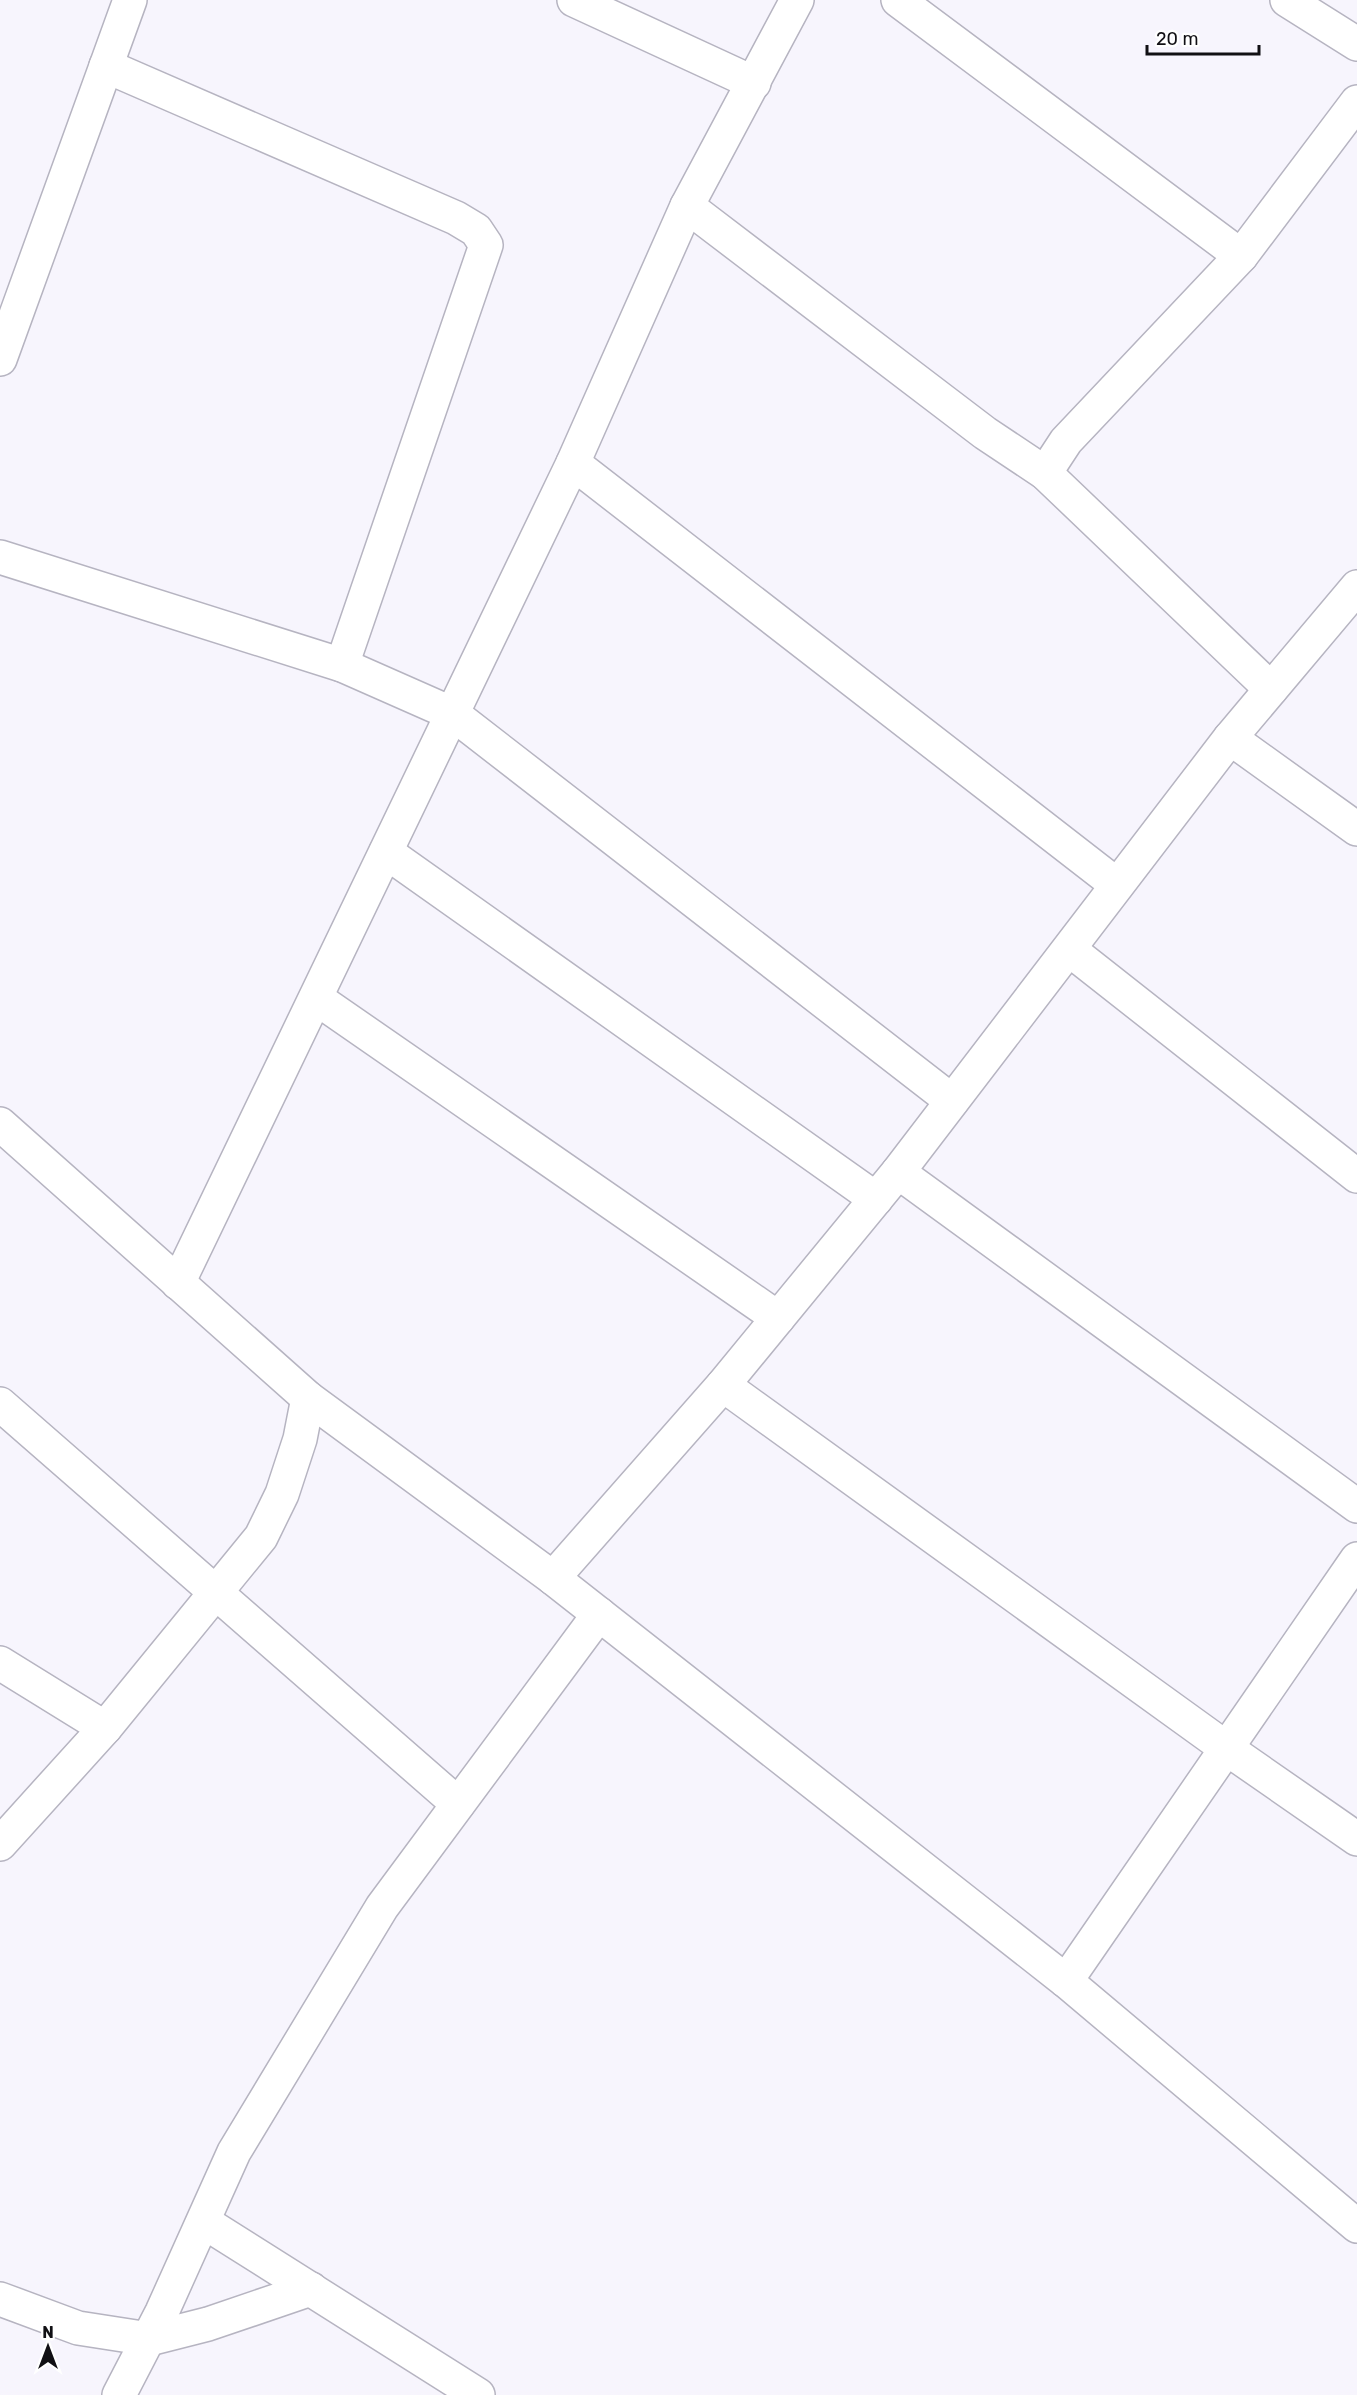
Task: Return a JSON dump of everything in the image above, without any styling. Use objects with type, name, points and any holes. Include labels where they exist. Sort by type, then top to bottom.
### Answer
[{"type":"street","points":[[0,359],[130,0]]},
{"type":"street","points":[[574,0],[754,83]]},
{"type":"street","points":[[178,1283],[573,463],[687,206],[797,0]]},
{"type":"street","points":[[898,0],[1241,256]]},
{"type":"street","points":[[1287,0],[1357,44]]},
{"type":"street","points":[[106,66],[456,218],[476,230],[486,244],[342,665]]},
{"type":"street","points":[[1045,472],[1066,441],[1241,256],[1357,102]]},
{"type":"street","points":[[687,206],[985,433],[1045,472],[1271,689]]},
{"type":"street","points":[[573,463],[1117,885]]},
{"type":"street","points":[[0,557],[342,665],[453,714],[952,1101]]},
{"type":"street","points":[[554,1578],[723,1385],[898,1172],[1230,738],[1357,587]]},
{"type":"street","points":[[1230,738],[1357,829]]},
{"type":"street","points":[[386,852],[876,1199]]},
{"type":"street","points":[[1070,950],[1357,1176]]},
{"type":"street","points":[[316,998],[778,1318]]},
{"type":"street","points":[[0,1124],[308,1398],[554,1578],[1066,1981],[1357,2226]]},
{"type":"street","points":[[898,1172],[1357,1506]]},
{"type":"street","points":[[723,1385],[1226,1748],[1357,1839]]},
{"type":"street","points":[[0,1844],[105,1728],[261,1537],[282,1494],[300,1439],[308,1398]]},
{"type":"street","points":[[0,1404],[458,1804]]},
{"type":"street","points":[[1066,1981],[1357,1559]]},
{"type":"street","points":[[119,2395],[149,2339],[234,2152],[382,1907],[599,1614]]},
{"type":"street","points":[[0,1663],[105,1728]]},
{"type":"street","points":[[204,2222],[478,2395]]},
{"type":"street","points":[[0,2300],[78,2328],[149,2339],[208,2324],[311,2289]]}]
